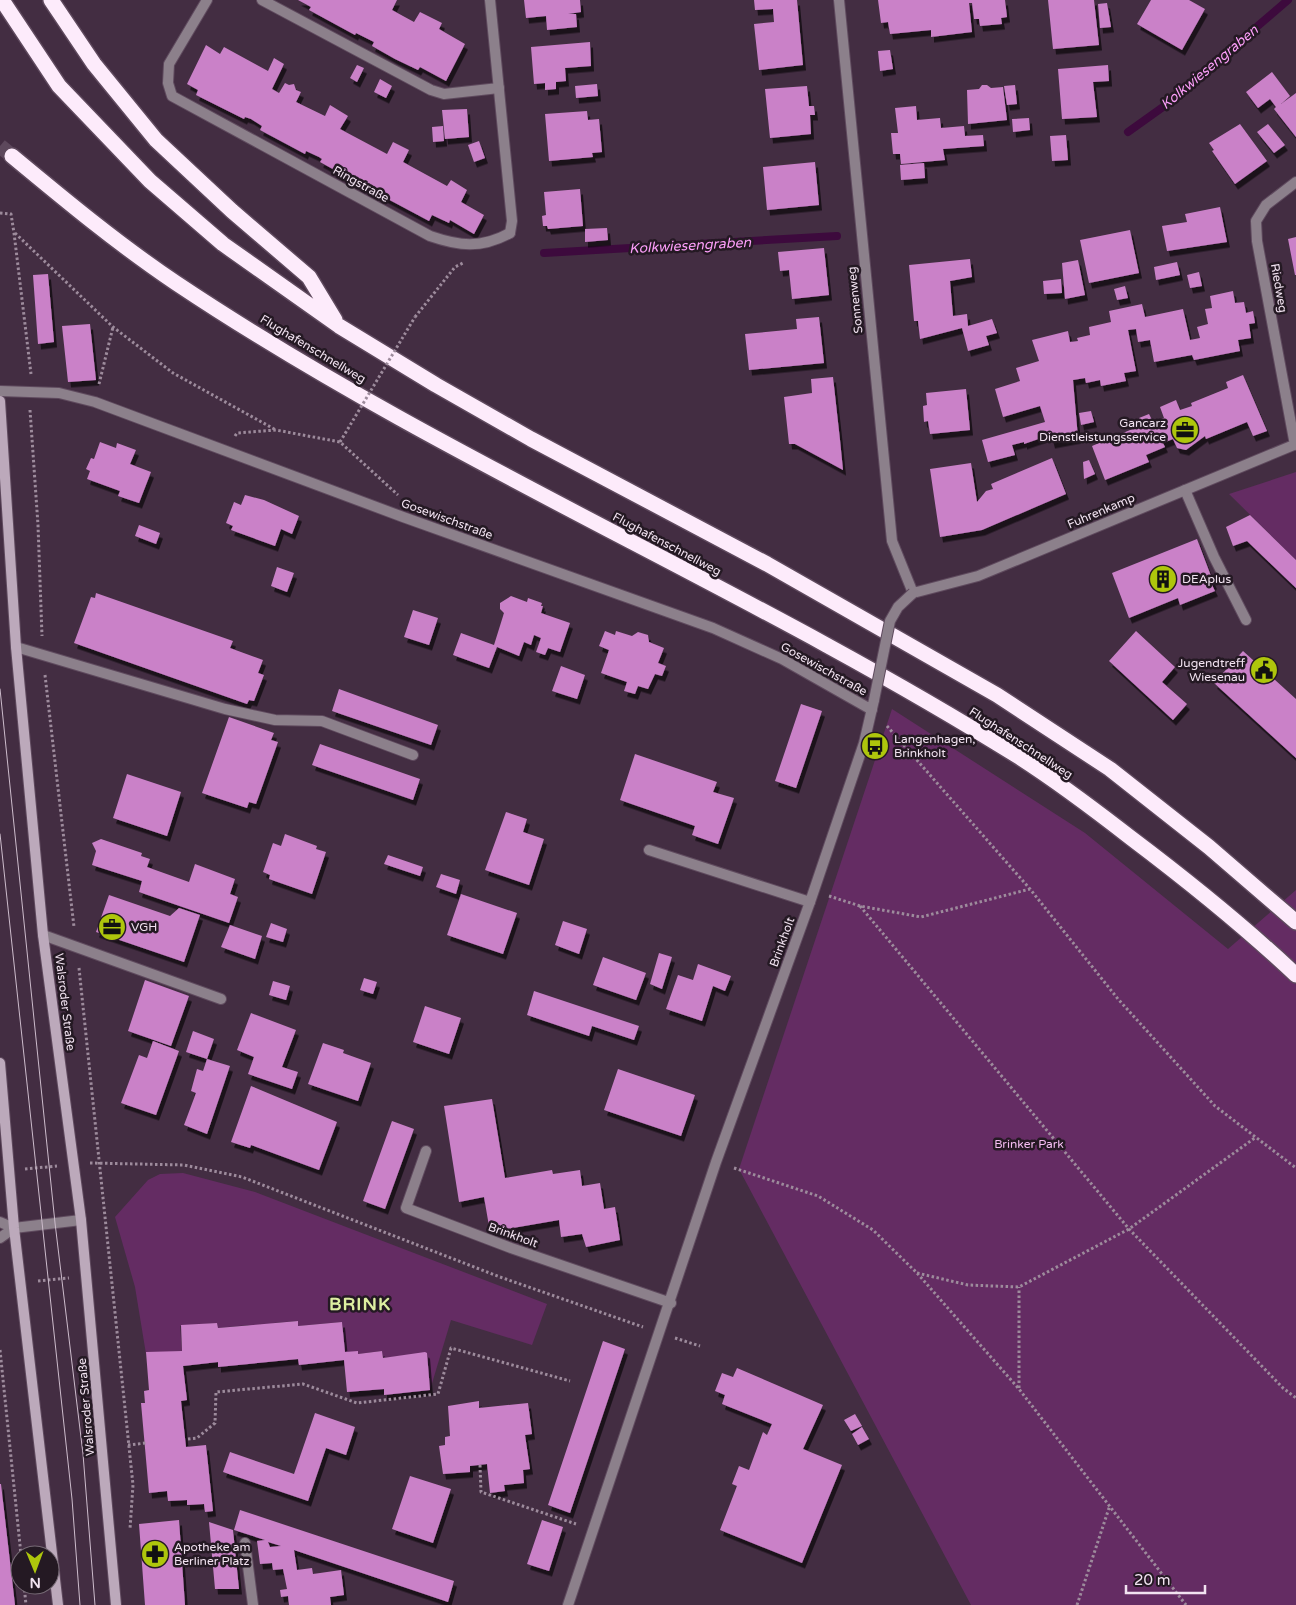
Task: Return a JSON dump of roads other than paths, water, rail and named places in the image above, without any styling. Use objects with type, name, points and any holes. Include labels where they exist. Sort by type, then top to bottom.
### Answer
[{"type":"highway","points":[[2,0],[59,86],[150,181],[223,244],[339,326],[531,439],[767,564],[996,695],[1110,769],[1209,847],[1296,922]]},
{"type":"highway","points":[[51,0],[94,64],[156,140],[232,212],[309,277],[339,326]]},
{"type":"highway","name":"Flughafenschnellweg","points":[[12,156],[85,217],[176,283],[320,372],[507,476],[906,689],[1022,759],[1090,806],[1188,881],[1296,975]]},
{"type":"main road","name":"Walsroder Straße","points":[[0,401],[16,647],[43,935],[80,1220],[116,1605]]},
{"type":"main road","points":[[0,1063],[14,1228],[58,1605]]},
{"type":"street","name":"Ringstraße","points":[[207,0],[170,64],[168,83],[172,96],[430,236],[458,245],[496,241],[510,233],[512,221],[490,0]]},
{"type":"street","points":[[262,0],[431,90],[444,94],[499,88]]},
{"type":"street","name":"Sonnenweg","points":[[839,0],[892,541],[913,593]]},
{"type":"street","name":"Riedweg","points":[[1295,444],[1257,240],[1256,221],[1266,205],[1296,182]]},
{"type":"street","name":"Gosewischstraße","points":[[0,391],[59,394],[95,402],[403,517],[713,628],[782,659],[873,705]]},
{"type":"street","name":"Fuhrenkamp","points":[[913,593],[978,576],[1295,444]]},
{"type":"street","points":[[1185,490],[1214,558],[1246,620]]},
{"type":"street","name":"Brinkholt","points":[[568,1605],[661,1333],[716,1162],[812,897],[864,743],[890,621],[898,607],[913,593]]},
{"type":"street","points":[[16,647],[225,709],[275,720],[322,721],[413,755]]},
{"type":"street","points":[[649,850],[812,897]]},
{"type":"street","points":[[43,935],[221,998]]},
{"type":"street","name":"Brinkholt","points":[[426,1151],[406,1208],[511,1248],[671,1302]]},
{"type":"street","points":[[0,1238],[14,1228],[80,1220]]},
{"type":"street","points":[[0,1222],[14,1228]]},
{"type":"street","points":[[245,1543],[254,1605]]},
{"type":"waterway","name":"Kolkwiesengraben","points":[[1128,132],[1163,107],[1288,0]]},
{"type":"waterway","name":"Kolkwiesengraben","points":[[544,253],[837,236]]},
{"type":"tunnel","points":[[0,146],[12,156]]},
{"type":"tram line","points":[[0,689],[55,1223],[83,1454],[95,1605]]},
{"type":"tram line","points":[[0,834],[72,1499],[80,1605]]},
{"type":"place","name":"Gancarz Dienstleistungsservice","points":[[1185,430]]},
{"type":"place","name":"DEAplus","points":[[1163,579]]},
{"type":"place","name":"Jugendtreff Wiesenau","points":[[1264,670]]},
{"type":"place","name":"Langenhagen, Brinkholt","points":[[875,746]]},
{"type":"place","name":"VGH","points":[[112,927]]},
{"type":"place","name":"Apotheke am Berliner Platz","points":[[155,1554]]},
{"type":"district","name":"BRINK","points":[[360,1304]]},
{"type":"park label","name":"Brinker Park","points":[[1029,1144]]}]
